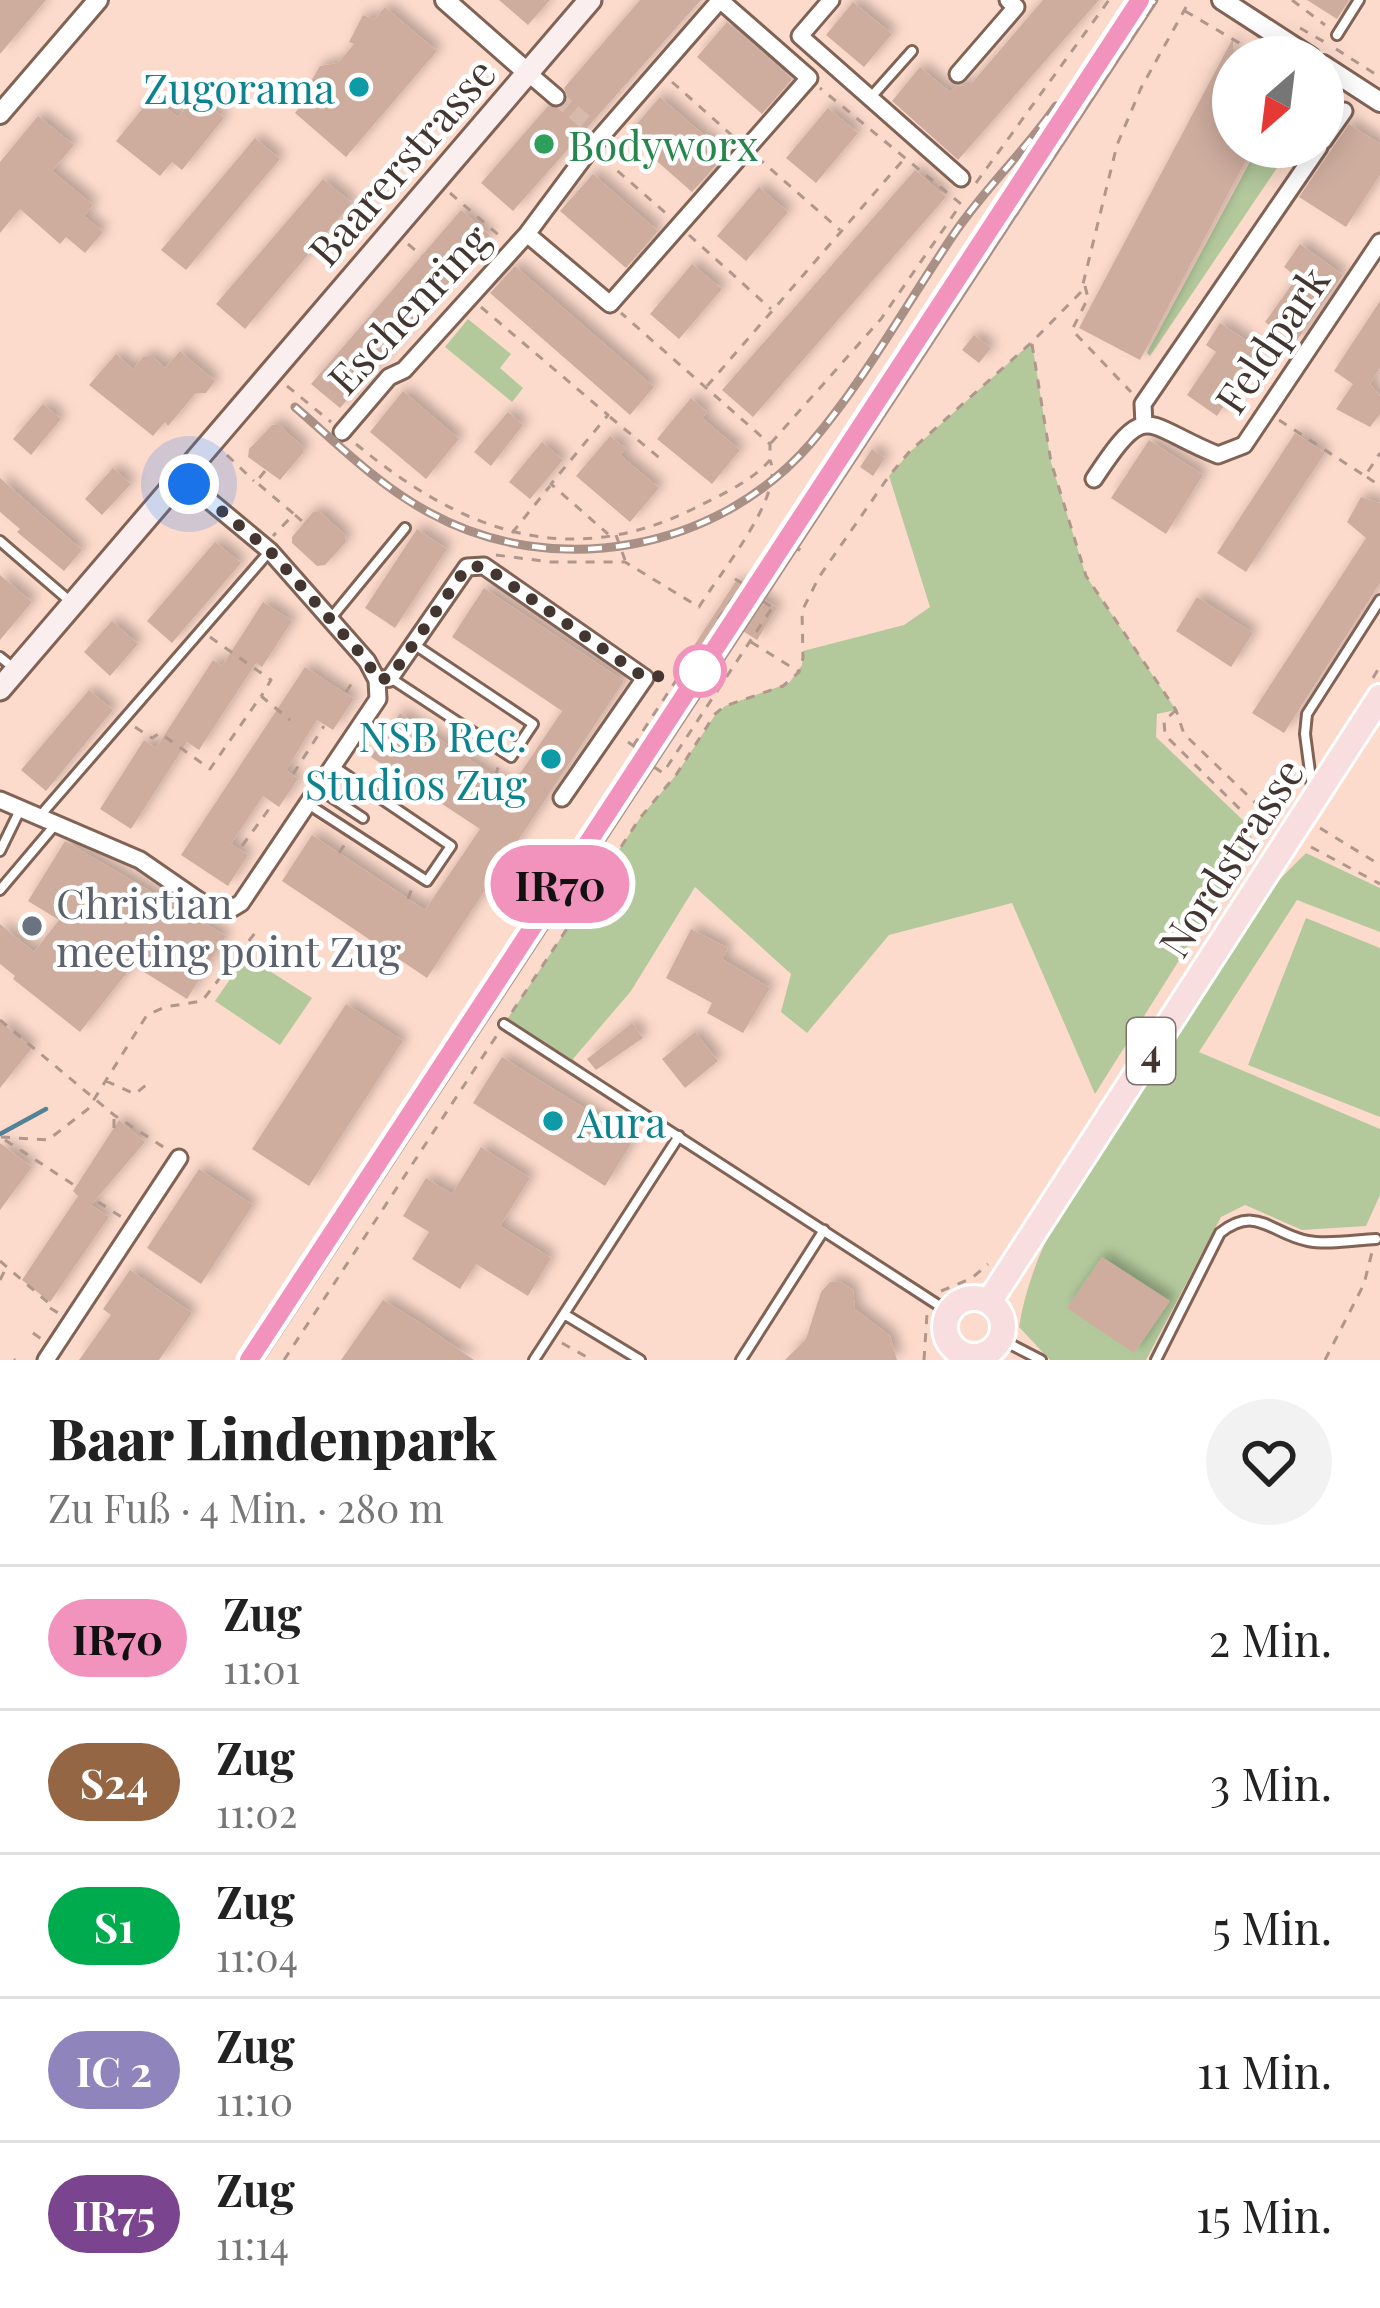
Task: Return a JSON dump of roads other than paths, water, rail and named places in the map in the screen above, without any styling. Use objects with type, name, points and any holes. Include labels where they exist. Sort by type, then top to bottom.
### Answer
[{"type":"main road","name":"Baarerstrasse","points":[[0,689],[8,663],[72,603],[590,0]]},
{"type":"main road","name":"Nordstrasse","points":[[989,1302],[1380,698]]},
{"type":"main road","points":[[970,1298],[989,1302],[1003,1323],[1000,1340],[986,1353],[955,1356],[940,1306],[970,1298]]},
{"type":"street","points":[[0,114],[98,0]]},
{"type":"street","points":[[445,0],[556,97]]},
{"type":"street","name":"Eschenring","points":[[342,432],[388,377],[404,370],[527,234],[595,130],[720,0],[809,78],[610,304],[527,234]]},
{"type":"street","points":[[831,0],[800,36],[968,182]]},
{"type":"street","points":[[958,74],[1016,7],[1008,0]]},
{"type":"street","points":[[1222,0],[1278,36]]},
{"type":"street","points":[[1344,79],[1380,102]]},
{"type":"street","name":"Feldpark","points":[[1305,168],[1143,404],[1144,424],[1169,428],[1218,455],[1244,445],[1380,242]]},
{"type":"street","points":[[1094,478],[1129,430],[1144,424]]},
{"type":"street","points":[[181,477],[267,548],[384,679]]},
{"type":"street","points":[[0,800],[140,860],[208,907],[231,910],[241,903],[378,699],[384,679],[415,645],[474,563],[645,678],[562,798]]},
{"type":"street","points":[[46,1360],[178,1158]]},
{"type":"lane","points":[[1336,35],[1359,0]]},
{"type":"lane","points":[[870,98],[912,50]]},
{"type":"lane","points":[[331,618],[405,528]]},
{"type":"lane","points":[[0,541],[72,603]]},
{"type":"lane","points":[[38,819],[267,548]]},
{"type":"lane","points":[[1313,800],[1307,713],[1380,600]]},
{"type":"lane","points":[[384,679],[511,757],[533,724],[415,645]]},
{"type":"lane","points":[[307,803],[427,881],[439,864],[451,846],[332,766]]},
{"type":"lane","points":[[317,788],[363,818]]},
{"type":"lane","points":[[0,851],[20,810]]},
{"type":"lane","points":[[0,890],[55,825]]},
{"type":"lane","points":[[505,1024],[940,1306]]},
{"type":"lane","points":[[534,1360],[680,1136]]},
{"type":"lane","points":[[1156,1360],[1220,1233],[1233,1223],[1251,1218],[1309,1242],[1376,1239]]},
{"type":"lane","points":[[741,1360],[824,1230]]},
{"type":"lane","points":[[564,1313],[640,1360]]},
{"type":"lane","points":[[1000,1340],[1041,1360]]},
{"type":"waterway","points":[[0,1134],[46,1109]]},
{"type":"tunnel","points":[[556,97],[589,125]]},
{"type":"railway","points":[[260,1360],[1154,0]]},
{"type":"railway","points":[[295,407],[393,490],[478,534],[529,546],[581,549],[632,544],[683,531],[730,509],[773,480],[811,443],[868,367],[966,217],[1056,106]]},
{"type":"train","name":"IR70","points":[[249,1360],[1140,0]]},
{"type":"place","name":"Zugorama","points":[[359,87]]},
{"type":"place","name":"Bodyworx","points":[[544,144]]},
{"type":"place","name":"NSB Rec. Studios Zug","points":[[551,759]]},
{"type":"place","name":"Christian meeting point Zug","points":[[32,926]]},
{"type":"place","name":"Aura","points":[[553,1121]]}]
